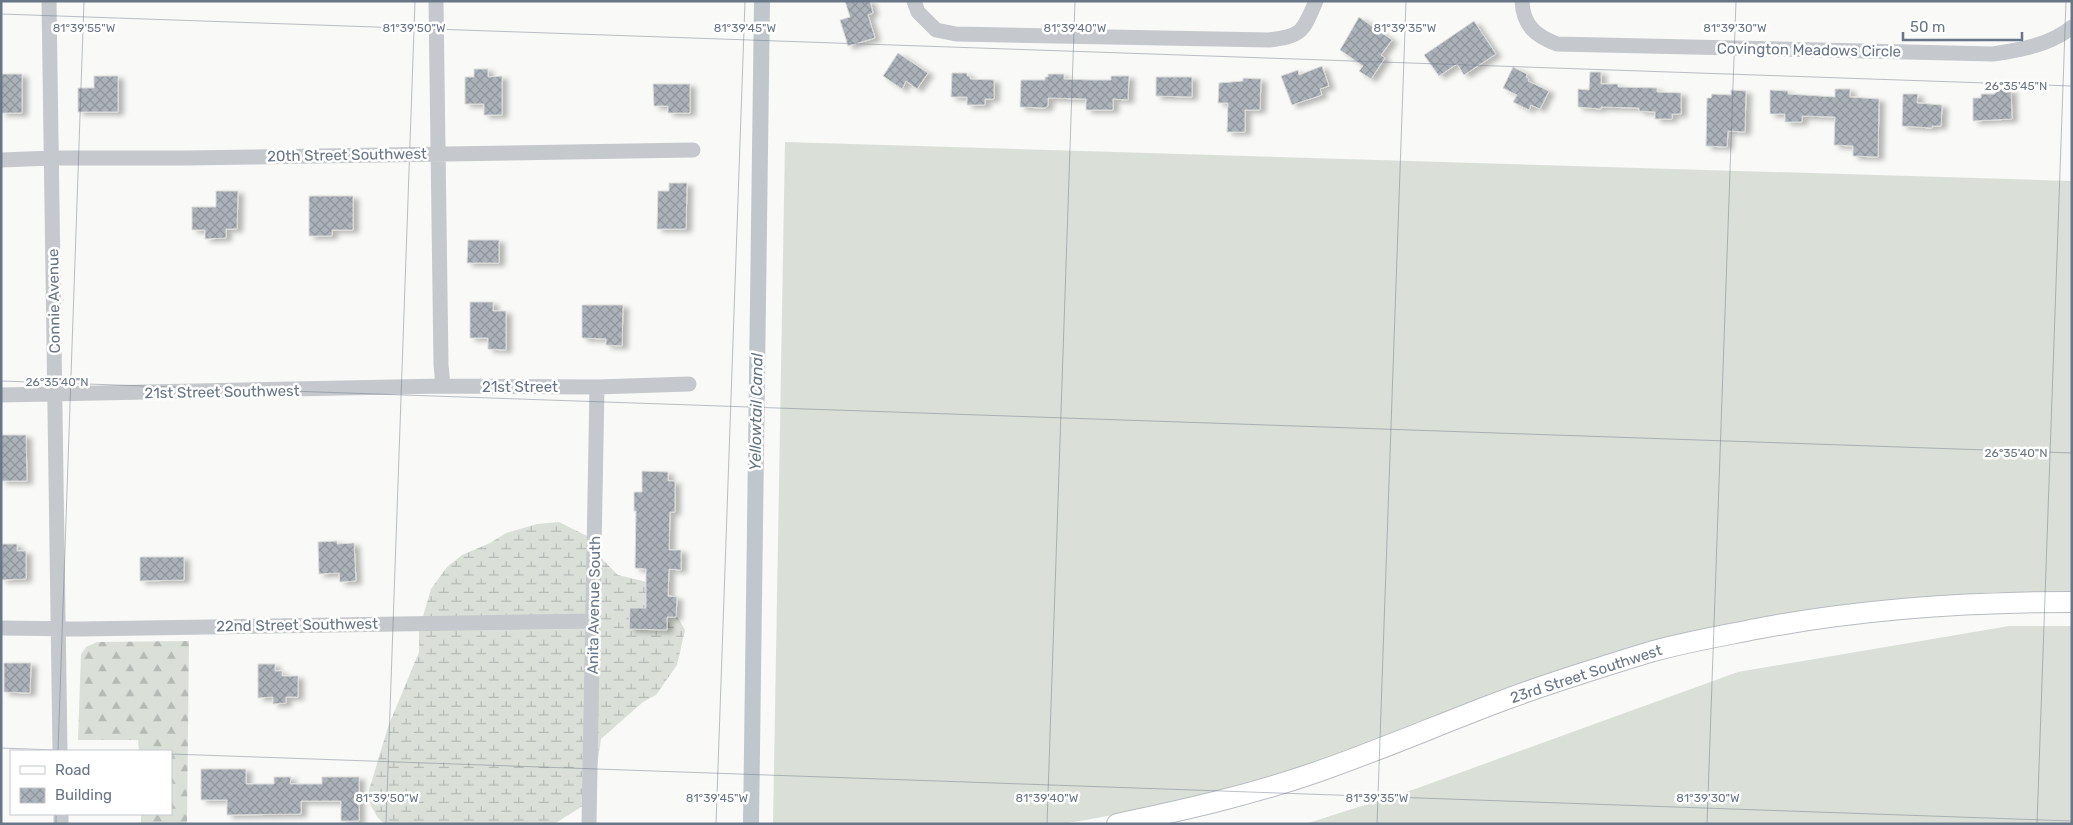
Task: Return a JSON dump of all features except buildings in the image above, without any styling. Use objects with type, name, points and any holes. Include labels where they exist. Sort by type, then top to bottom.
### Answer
[{"type":"street","name":"Connie Avenue","points":[[49,1],[60,750]]},
{"type":"street","points":[[436,1],[440,365],[443,386]]},
{"type":"street","points":[[916,7],[936,30],[956,34],[1269,40],[1290,38],[1305,26],[1316,1]]},
{"type":"street","name":"Covington Meadows Circle","points":[[1522,1],[1528,24],[1541,38],[1557,44],[1993,54],[2034,46],[2051,40],[2072,27]]},
{"type":"street","name":"20th Street Southwest","points":[[1,160],[693,150]]},
{"type":"street","points":[[597,387],[689,384]]},
{"type":"street","name":"21st Street","points":[[443,386],[597,387]]},
{"type":"street","name":"21st Street Southwest","points":[[1,395],[443,386]]},
{"type":"street","name":"Anita Avenue South","points":[[589,824],[597,387]]},
{"type":"street","name":"23rd Street Southwest","points":[[1117,824],[1218,801],[1302,777],[1372,752],[1504,700],[1579,674],[1653,652],[1719,636],[1807,619],[1878,610],[1986,602],[2072,602]]},
{"type":"street","name":"22nd Street Southwest","points":[[1,628],[592,621]]},
{"type":"green space","points":[[785,142],[2072,181],[2072,592],[1995,592],[1877,601],[1806,610],[1718,627],[1309,765],[1187,799],[1093,819],[1062,824],[773,824]]},
{"type":"green space","points":[[559,522],[587,536],[599,556],[618,575],[651,583],[661,589],[685,630],[677,665],[656,695],[643,702],[601,739],[595,782],[586,804],[554,824],[385,824],[378,818],[371,806],[369,790],[388,727],[419,652],[419,630],[431,589],[447,567],[462,555],[490,543],[506,533],[537,524]]},
{"type":"green space","points":[[2009,626],[2072,626],[2072,824],[1305,824],[1415,789],[1738,672]]},
{"type":"green space","points":[[189,641],[187,824],[141,824],[141,815],[172,815],[172,750],[139,750],[138,740],[78,740],[81,654],[86,647],[97,642]]},
{"type":"waterway","name":"Yellowtail Canal","points":[[751,824],[762,1]]}]
